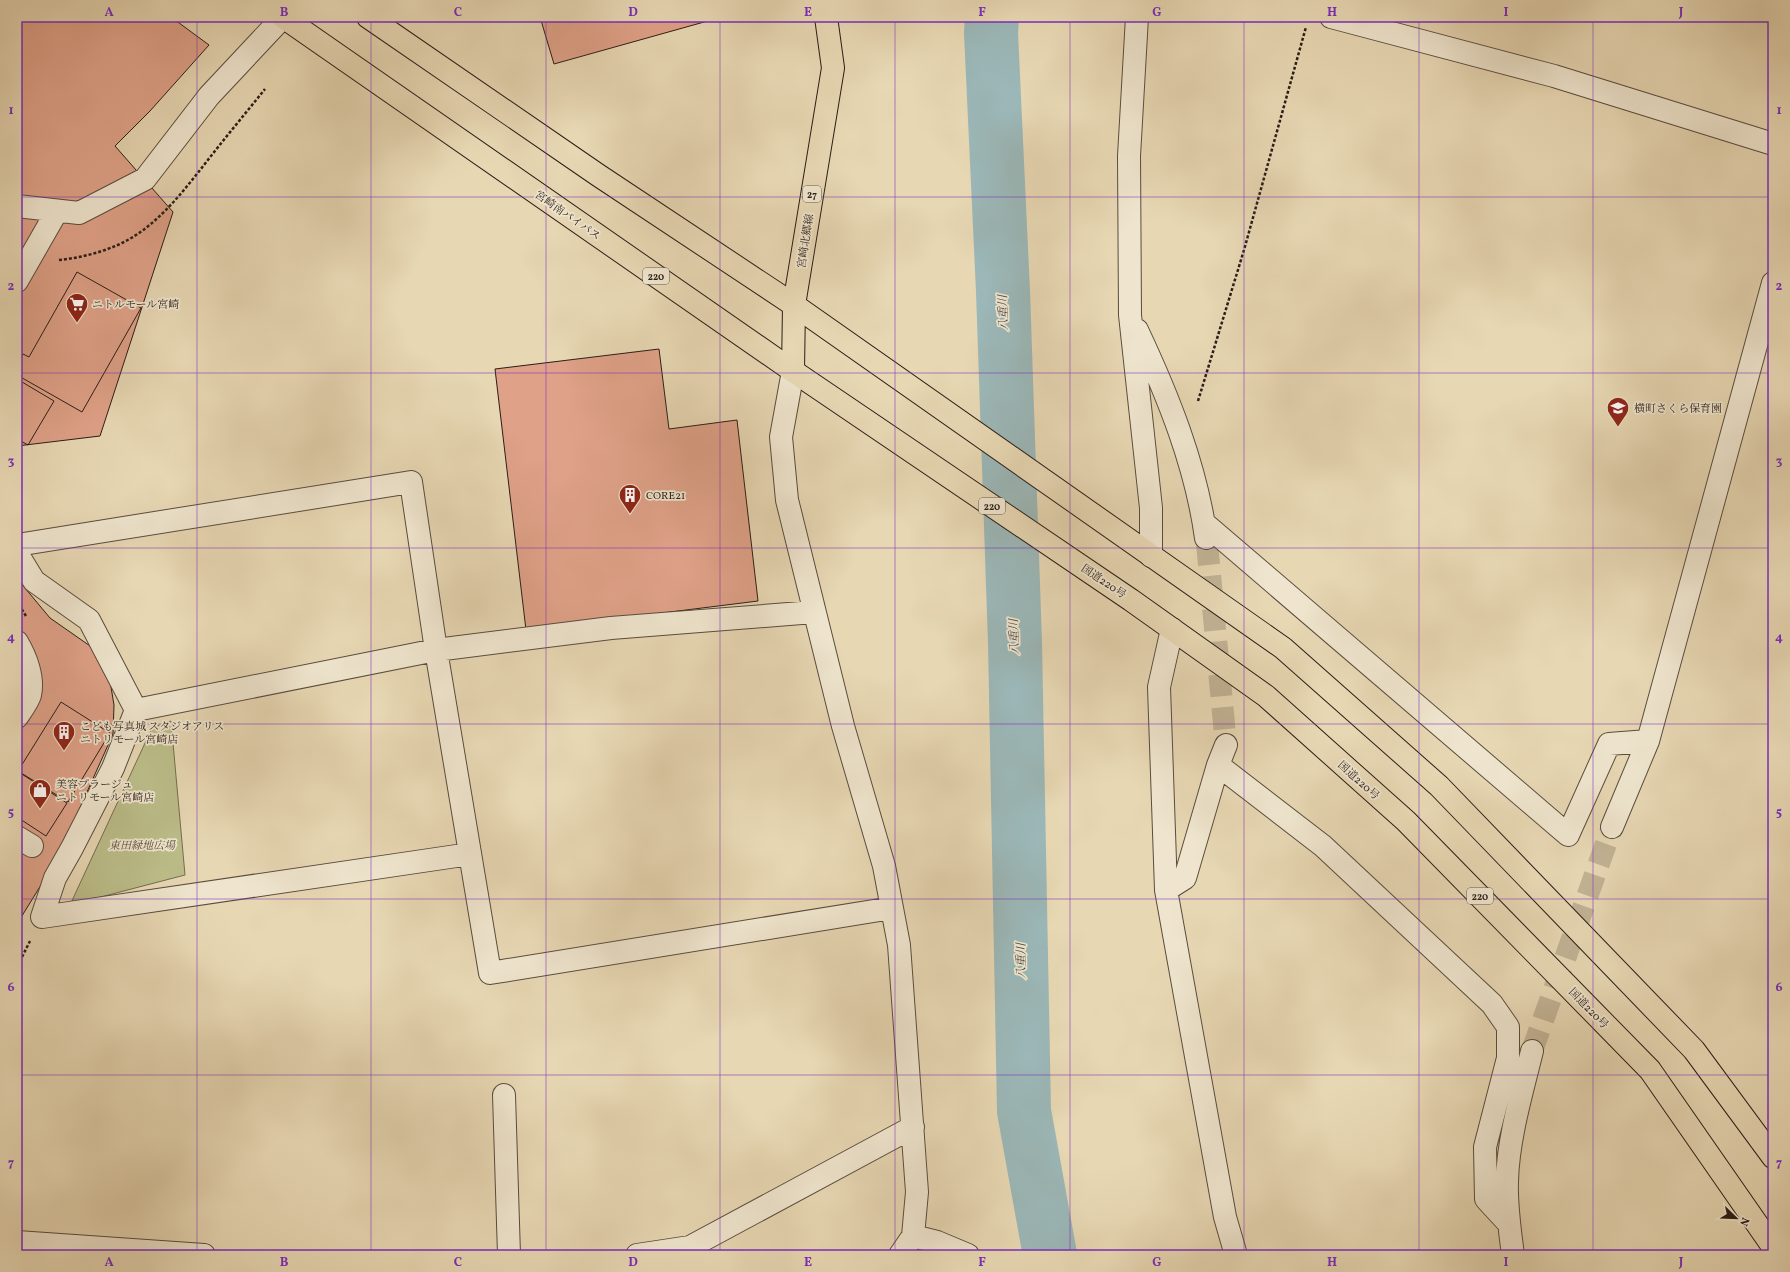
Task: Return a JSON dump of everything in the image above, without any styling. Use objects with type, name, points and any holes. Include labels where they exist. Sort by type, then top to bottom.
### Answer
[{"type":"main road","name":"宮崎南バイパス","points":[[283,17],[853,412]]},
{"type":"main road","points":[[368,17],[598,174],[794,305],[1283,648],[1439,786],[1694,1050],[1773,1157]]},
{"type":"main road","name":"宮崎北郷線","points":[[793,371],[794,305],[833,68],[826,17]]},
{"type":"main road","name":"国道220号","points":[[853,412],[1131,600],[1266,696],[1406,821],[1650,1070],[1773,1247]]},
{"type":"street","points":[[17,206],[78,213],[145,179],[209,96],[283,17]]},
{"type":"street","points":[[1137,17],[1129,156],[1130,314],[1151,508],[1151,556]]},
{"type":"street","points":[[1331,17],[1554,76],[1773,144]]},
{"type":"street","points":[[17,281],[58,211]]},
{"type":"street","points":[[1612,828],[1648,741],[1773,283]]},
{"type":"street","points":[[1130,314],[1155,368],[1184,444],[1205,533],[1568,835],[1609,744],[1648,741]]},
{"type":"street","points":[[793,371],[781,437],[787,500],[843,726],[884,866],[899,945],[917,1192],[913,1236],[900,1255]]},
{"type":"street","points":[[17,545],[411,482],[436,650],[490,973],[892,908]]},
{"type":"street","points":[[17,553],[34,581],[89,620],[136,710],[113,768],[55,878],[42,917],[470,854]]},
{"type":"street","points":[[136,710],[436,650],[611,628],[814,612]]},
{"type":"street","points":[[1172,629],[1160,687],[1166,890],[1224,1217],[1236,1255]]},
{"type":"street","points":[[17,642],[30,673],[30,696],[17,717]]},
{"type":"street","points":[[1166,890],[1185,878],[1222,755],[1323,846],[1492,1004],[1508,1027],[1508,1058],[1485,1147],[1485,1170],[1486,1199],[1509,1224]]},
{"type":"street","points":[[1513,1255],[1509,1224],[1507,1181],[1518,1107],[1532,1051]]},
{"type":"street","points":[[504,1095],[508,1255]]},
{"type":"street","points":[[637,1255],[699,1251],[913,1127]]},
{"type":"street","points":[[913,1236],[938,1242],[968,1255]]},
{"type":"street","points":[[17,1242],[37,1249],[204,1255]]},
{"type":"path","points":[[1184,444],[1244,250],[1307,24]]},
{"type":"path","points":[[17,971],[21,959],[42,917]]},
{"type":"green space","name":"東田緑地広場","points":[[171,721],[185,875],[70,905],[152,728]]},
{"type":"building","name":"ニトルモール宮崎","points":[[17,17],[171,17],[209,45],[150,111],[115,146],[173,212],[100,436],[17,446]]},
{"type":"building","points":[[540,17],[722,17],[554,64]]},
{"type":"building","points":[[77,272],[141,308],[82,412],[17,375],[17,364],[23,354],[29,357]]},
{"type":"building","name":"CORE21","points":[[659,349],[669,429],[737,420],[758,601],[526,630],[495,369]]},
{"type":"building","points":[[17,379],[54,401],[28,445],[17,439]]},
{"type":"building","points":[[17,575],[25,588],[50,618],[93,648],[109,675],[114,705],[113,734],[57,859],[17,924]]},
{"type":"building","name":"こども写真城 スタジオアリス ニトリモール宮崎店","points":[[61,702],[110,733],[68,802],[18,771]]},
{"type":"building","name":"美容プラージュ ニトリモール宮崎店","points":[[17,771],[67,803],[46,836],[17,817]]},
{"type":"waterway","name":"八重川","points":[[992,17],[991,33],[1003,291],[1015,643],[1024,1111],[1050,1255]]},
{"type":"tunnel","points":[[1207,543],[1226,745]]},
{"type":"tunnel","points":[[1532,1051],[1612,827]]},
{"type":"place","name":"ニトルモール宮崎","points":[[77,324]]},
{"type":"place","name":"横町さくら保育園","points":[[1618,428]]},
{"type":"place","name":"CORE21","points":[[630,514]]},
{"type":"place","name":"こども写真城 スタジオアリス ニトリモール宮崎店","points":[[64,752]]},
{"type":"place","name":"美容プラージュ ニトリモール宮崎店","points":[[40,810]]}]
